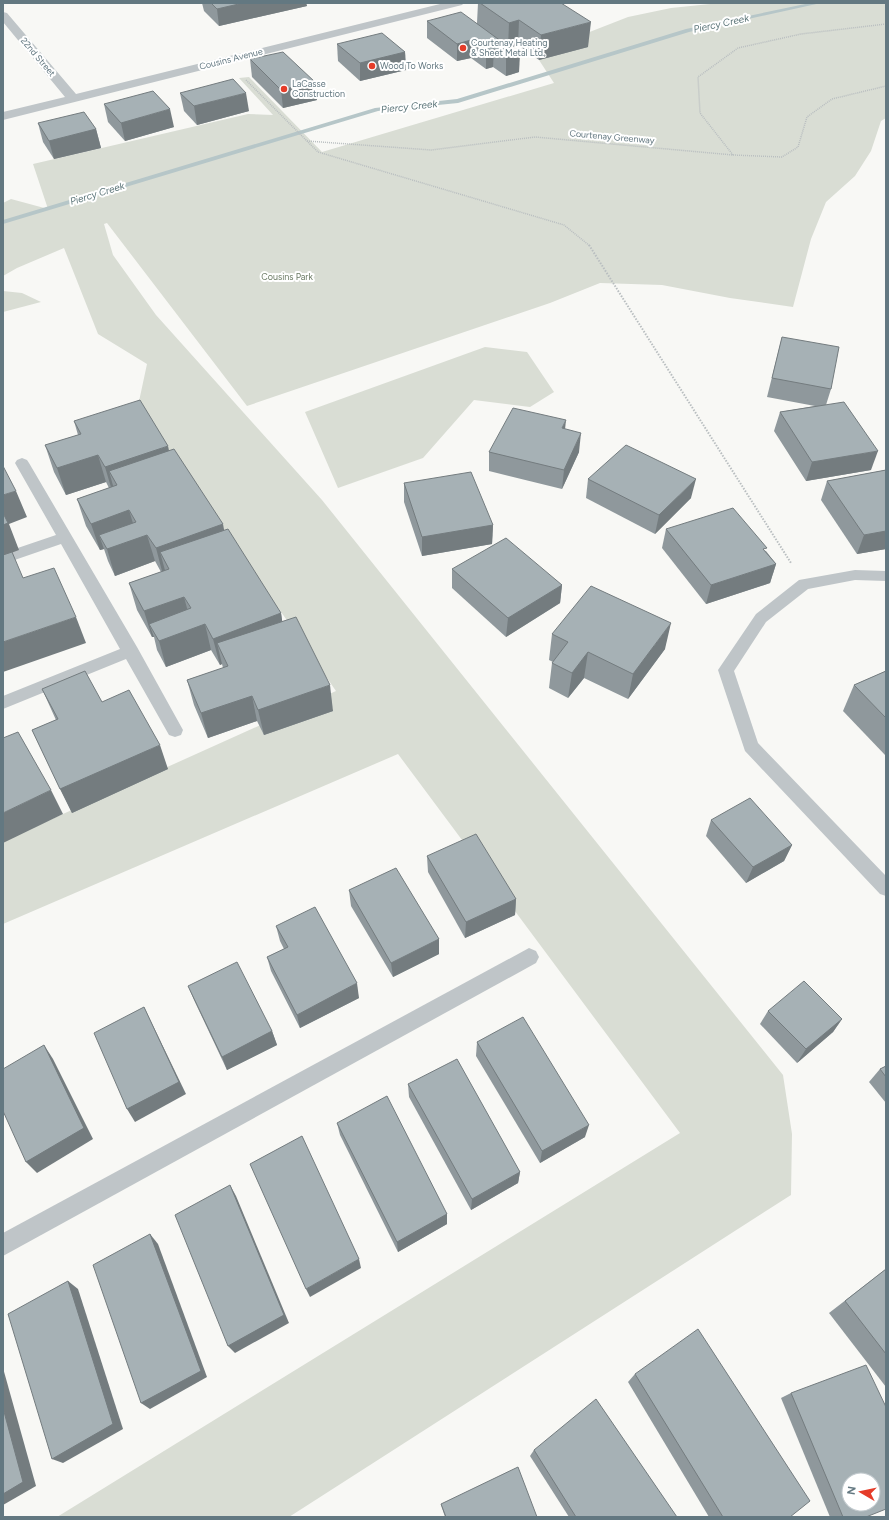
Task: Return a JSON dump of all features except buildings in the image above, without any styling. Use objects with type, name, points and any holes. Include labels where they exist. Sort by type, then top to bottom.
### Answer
[{"type":"street","name":"Cousins Avenue","points":[[3,116],[458,3]]},
{"type":"street","name":"22nd Street","points":[[3,15],[73,98]]},
{"type":"lane","points":[[22,463],[175,730]]},
{"type":"lane","points":[[3,559],[64,537]]},
{"type":"lane","points":[[886,576],[855,575],[804,584],[761,618],[726,670],[751,746],[886,888]]},
{"type":"lane","points":[[3,703],[131,651]]},
{"type":"lane","points":[[3,1245],[529,957]]},
{"type":"path","points":[[733,155],[700,113],[698,77],[738,48],[801,34],[886,24]]},
{"type":"path","points":[[226,60],[318,152],[564,225],[590,246],[804,584]]},
{"type":"path","name":"Courtenay Greenway","points":[[306,140],[431,150],[535,137],[733,155],[782,157],[798,147],[808,117],[832,99],[886,86]]},
{"type":"green space","name":"Cousins Park","points":[[720,3],[886,3],[886,118],[881,121],[871,151],[855,176],[826,202],[811,239],[793,307],[730,298],[662,285],[600,283],[550,303],[247,406],[107,223],[104,224],[113,255],[156,315],[322,500],[783,1075],[792,1134],[791,1195],[289,1517],[57,1517],[680,1133],[398,754],[3,924],[3,841],[336,691],[138,406],[147,364],[98,334],[64,248],[17,268],[3,276],[3,203],[11,199],[48,209],[33,164],[248,114],[273,115],[239,78],[249,77],[322,152],[554,83],[539,60],[543,46],[587,33],[628,17],[671,8]]},
{"type":"green space","points":[[3,291],[22,293],[41,302],[3,312]]},
{"type":"green space","points":[[485,347],[527,352],[554,392],[530,407],[474,400],[423,458],[338,488],[305,412]]},
{"type":"waterway","name":"Piercy Creek","points":[[3,222],[377,109],[458,101],[688,30],[818,3]]},
{"type":"place","name":"Courtenay Heating & Sheet Metal Ltd.","points":[[463,48]]},
{"type":"place","name":"Wood To Works","points":[[372,66]]},
{"type":"place","name":"LaCasse Construction","points":[[284,89]]}]
